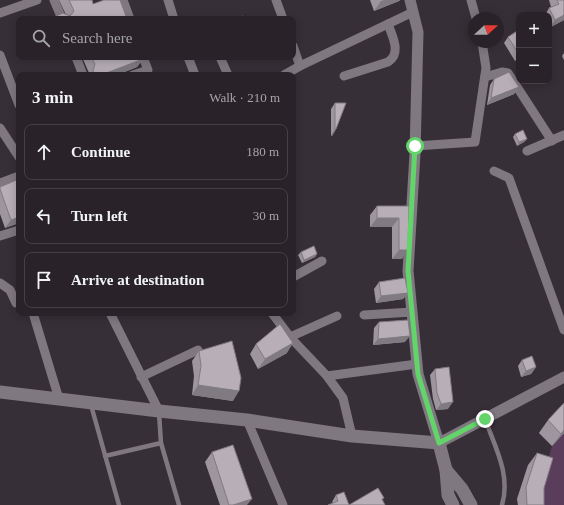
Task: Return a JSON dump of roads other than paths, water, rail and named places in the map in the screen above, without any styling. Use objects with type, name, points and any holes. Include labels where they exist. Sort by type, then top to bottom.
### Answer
[{"type":"main road","points":[[0,392],[159,412],[247,420],[352,436],[439,443],[446,470],[448,495],[453,505]]},
{"type":"main road","points":[[446,470],[462,489],[471,505]]},
{"type":"street","points":[[0,13],[37,0]]},
{"type":"street","points":[[54,0],[61,16]]},
{"type":"street","points":[[124,0],[129,16]]},
{"type":"street","points":[[168,0],[173,16]]},
{"type":"street","points":[[276,0],[282,16]]},
{"type":"street","points":[[410,0],[418,32],[415,146],[408,271],[418,374],[439,443],[564,377]]},
{"type":"street","points":[[471,0],[474,12]]},
{"type":"street","points":[[289,72],[413,12]]},
{"type":"street","points":[[344,76],[388,62],[392,58],[395,44],[388,24]]},
{"type":"street","points":[[415,146],[475,142],[485,77],[486,58],[484,48]]},
{"type":"street","points":[[0,54],[16,97]]},
{"type":"street","points":[[296,55],[300,66]]},
{"type":"street","points":[[77,60],[82,72]]},
{"type":"street","points":[[142,72],[148,70],[144,60]]},
{"type":"street","points":[[189,60],[194,72]]},
{"type":"street","points":[[221,60],[227,72]]},
{"type":"street","points":[[485,77],[502,72],[508,74],[552,141]]},
{"type":"street","points":[[0,128],[16,153]]},
{"type":"street","points":[[527,151],[564,135]]},
{"type":"street","points":[[494,171],[509,178],[564,330]]},
{"type":"street","points":[[0,183],[16,177]]},
{"type":"street","points":[[0,236],[16,231]]},
{"type":"street","points":[[296,275],[322,261]]},
{"type":"street","points":[[0,283],[10,290],[16,303]]},
{"type":"street","points":[[364,315],[412,312]]},
{"type":"street","points":[[34,316],[59,399]]},
{"type":"street","points":[[111,316],[159,412]]},
{"type":"street","points":[[274,316],[290,336],[327,376],[343,398],[352,436]]},
{"type":"street","points":[[290,336],[337,316]]},
{"type":"street","points":[[141,377],[198,350]]},
{"type":"street","points":[[327,376],[417,364]]},
{"type":"street","points":[[247,420],[283,505]]},
{"type":"lane","points":[[90,403],[119,505]]},
{"type":"lane","points":[[159,412],[161,443],[179,505]]},
{"type":"lane","points":[[485,419],[506,480],[505,494],[502,505]]},
{"type":"lane","points":[[105,456],[161,443]]}]
